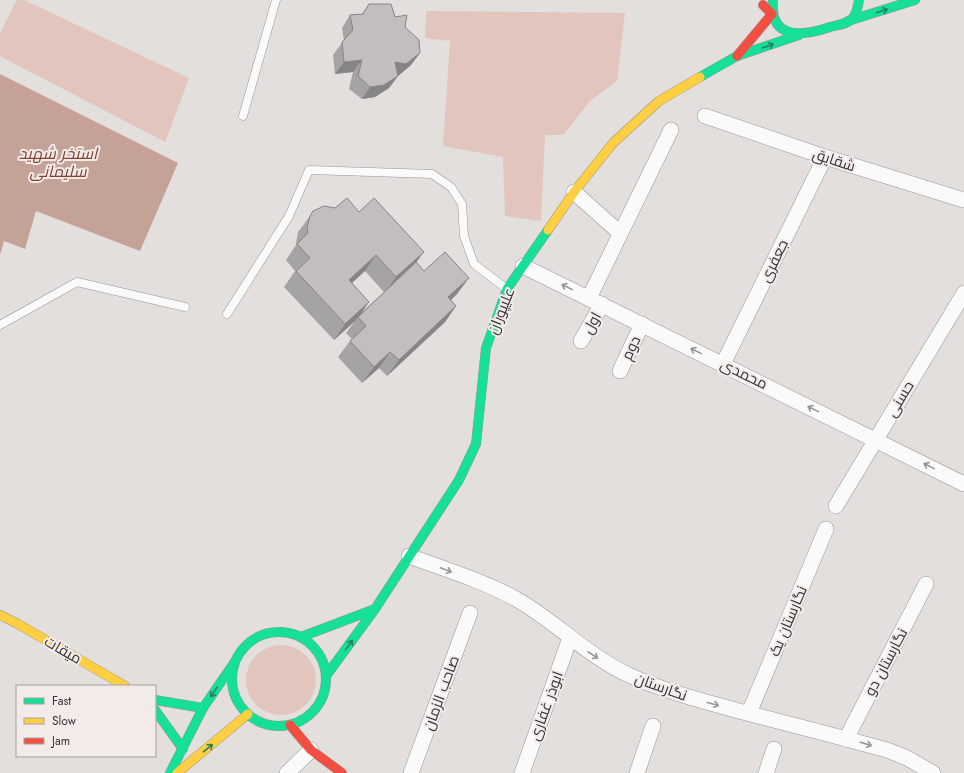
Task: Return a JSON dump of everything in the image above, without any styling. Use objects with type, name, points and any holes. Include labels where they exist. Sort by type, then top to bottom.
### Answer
[{"type":"street","points":[[758,0],[772,14]]},
{"type":"street","points":[[773,0],[771,5],[772,14],[776,23],[790,33],[799,35]]},
{"type":"street","points":[[848,22],[858,8],[859,0]]},
{"type":"street","points":[[737,56],[799,35],[848,22],[915,0]]},
{"type":"street","points":[[737,56],[772,14]]},
{"type":"street","name":"علیپوران","points":[[326,676],[375,609],[459,480],[476,444],[486,348],[508,289],[523,266],[574,192],[613,143],[659,100],[737,56]]},
{"type":"street","name":"شقایق","points":[[705,116],[825,158],[964,200]]},
{"type":"street","name":"اول","points":[[581,341],[620,233],[671,130]]},
{"type":"street","name":"جعفری","points":[[723,364],[825,158]]},
{"type":"street","points":[[574,192],[620,233]]},
{"type":"street","name":"محمدی","points":[[523,266],[964,484]]},
{"type":"street","name":"حسنی","points":[[836,506],[959,309],[964,292]]},
{"type":"street","name":"دوم","points":[[620,371],[642,324]]},
{"type":"street","name":"نگارستان یک","points":[[749,713],[826,529]]},
{"type":"street","name":"نگارستان","points":[[409,556],[497,589],[538,613],[605,663],[632,677],[696,699],[887,750],[907,758],[933,773]]},
{"type":"street","name":"نگارستان دو","points":[[846,739],[926,584]]},
{"type":"street","points":[[301,636],[375,609]]},
{"type":"street","name":"صاحب الزمان","points":[[412,773],[470,613]]},
{"type":"street","name":"میقات","points":[[0,616],[18,624],[123,685]]},
{"type":"street","points":[[170,773],[203,708],[244,647],[256,637],[270,632],[286,632],[301,636],[314,646],[323,660],[326,676],[324,692],[317,707],[305,718],[290,725],[275,726],[260,722],[248,714],[238,703],[233,689],[232,674],[236,660]]},
{"type":"street","name":"ابوذر غفاری","points":[[522,773],[570,638]]},
{"type":"street","points":[[156,700],[203,708]]},
{"type":"street","points":[[156,711],[183,749]]},
{"type":"street","points":[[177,773],[248,714]]},
{"type":"street","points":[[290,725],[311,750],[342,773]]},
{"type":"street","points":[[637,773],[653,726]]},
{"type":"street","points":[[766,773],[774,749]]},
{"type":"street","points":[[287,773],[311,750]]},
{"type":"lane","points":[[243,116],[276,0]]},
{"type":"lane","points":[[227,314],[289,216],[309,170],[432,174],[451,187],[462,204],[464,236],[474,264],[508,289]]},
{"type":"lane","points":[[0,325],[77,282],[184,307]]},
{"type":"shaded area","points":[[17,0],[24,0],[189,78],[165,142],[0,56],[0,34]]},
{"type":"shaded area","points":[[426,11],[625,13],[617,81],[590,101],[563,135],[545,135],[541,221],[505,216],[503,157],[443,146],[450,41],[425,38]]},
{"type":"shaded area","points":[[274,645],[288,645],[301,651],[310,660],[314,666],[316,680],[314,694],[306,705],[295,713],[288,715],[274,715],[267,713],[256,705],[248,694],[246,687],[246,673],[248,666],[256,655],[267,647]]},
{"type":"water","name":"استخر شهید سلیمانی","points":[[0,74],[178,163],[140,251],[36,211],[25,249],[4,241],[0,255]]},
{"type":"building","points":[[369,4],[391,4],[395,17],[407,15],[405,27],[419,40],[420,53],[406,64],[395,62],[398,76],[384,85],[370,87],[358,76],[362,60],[344,62],[342,42],[353,30],[350,15],[363,14]]},
{"type":"building","points":[[347,198],[359,212],[374,198],[424,252],[396,277],[376,255],[349,280],[369,302],[345,324],[296,271],[310,258],[297,244],[308,233],[307,228],[313,211],[324,206],[335,208]]},
{"type":"building","points":[[445,252],[469,278],[448,297],[456,306],[399,360],[390,352],[374,367],[350,341],[366,326],[358,317],[416,262],[424,271]]},
{"type":"traffic: fast","points":[[773,0],[773,13],[777,23],[782,29],[799,33],[820,30],[848,22],[853,18],[859,0]]},
{"type":"traffic: fast","points":[[848,21],[915,0]]},
{"type":"traffic: fast","points":[[700,77],[737,56],[799,35]]},
{"type":"traffic: fast","points":[[326,676],[375,609],[459,480],[476,444],[486,348],[507,289],[548,230]]},
{"type":"traffic: fast","points":[[301,637],[375,609]]},
{"type":"traffic: fast","points":[[279,632],[297,636],[312,646],[322,661],[326,679],[322,697],[312,712],[297,722],[279,726],[261,722],[246,712],[236,697],[232,679],[236,661],[246,646],[261,636],[279,632]]},
{"type":"traffic: fast","points":[[170,773],[203,708],[234,663]]},
{"type":"traffic: fast","points":[[156,700],[203,708]]},
{"type":"traffic: fast","points":[[156,711],[183,749]]},
{"type":"traffic: slow","points":[[548,230],[574,192],[613,143],[659,101],[700,77]]},
{"type":"traffic: slow","points":[[0,615],[123,685]]},
{"type":"traffic: slow","points":[[177,773],[248,714]]},
{"type":"traffic: jam","points":[[737,56],[772,14],[763,5]]},
{"type":"traffic: jam","points":[[290,725],[311,750],[342,773]]}]
